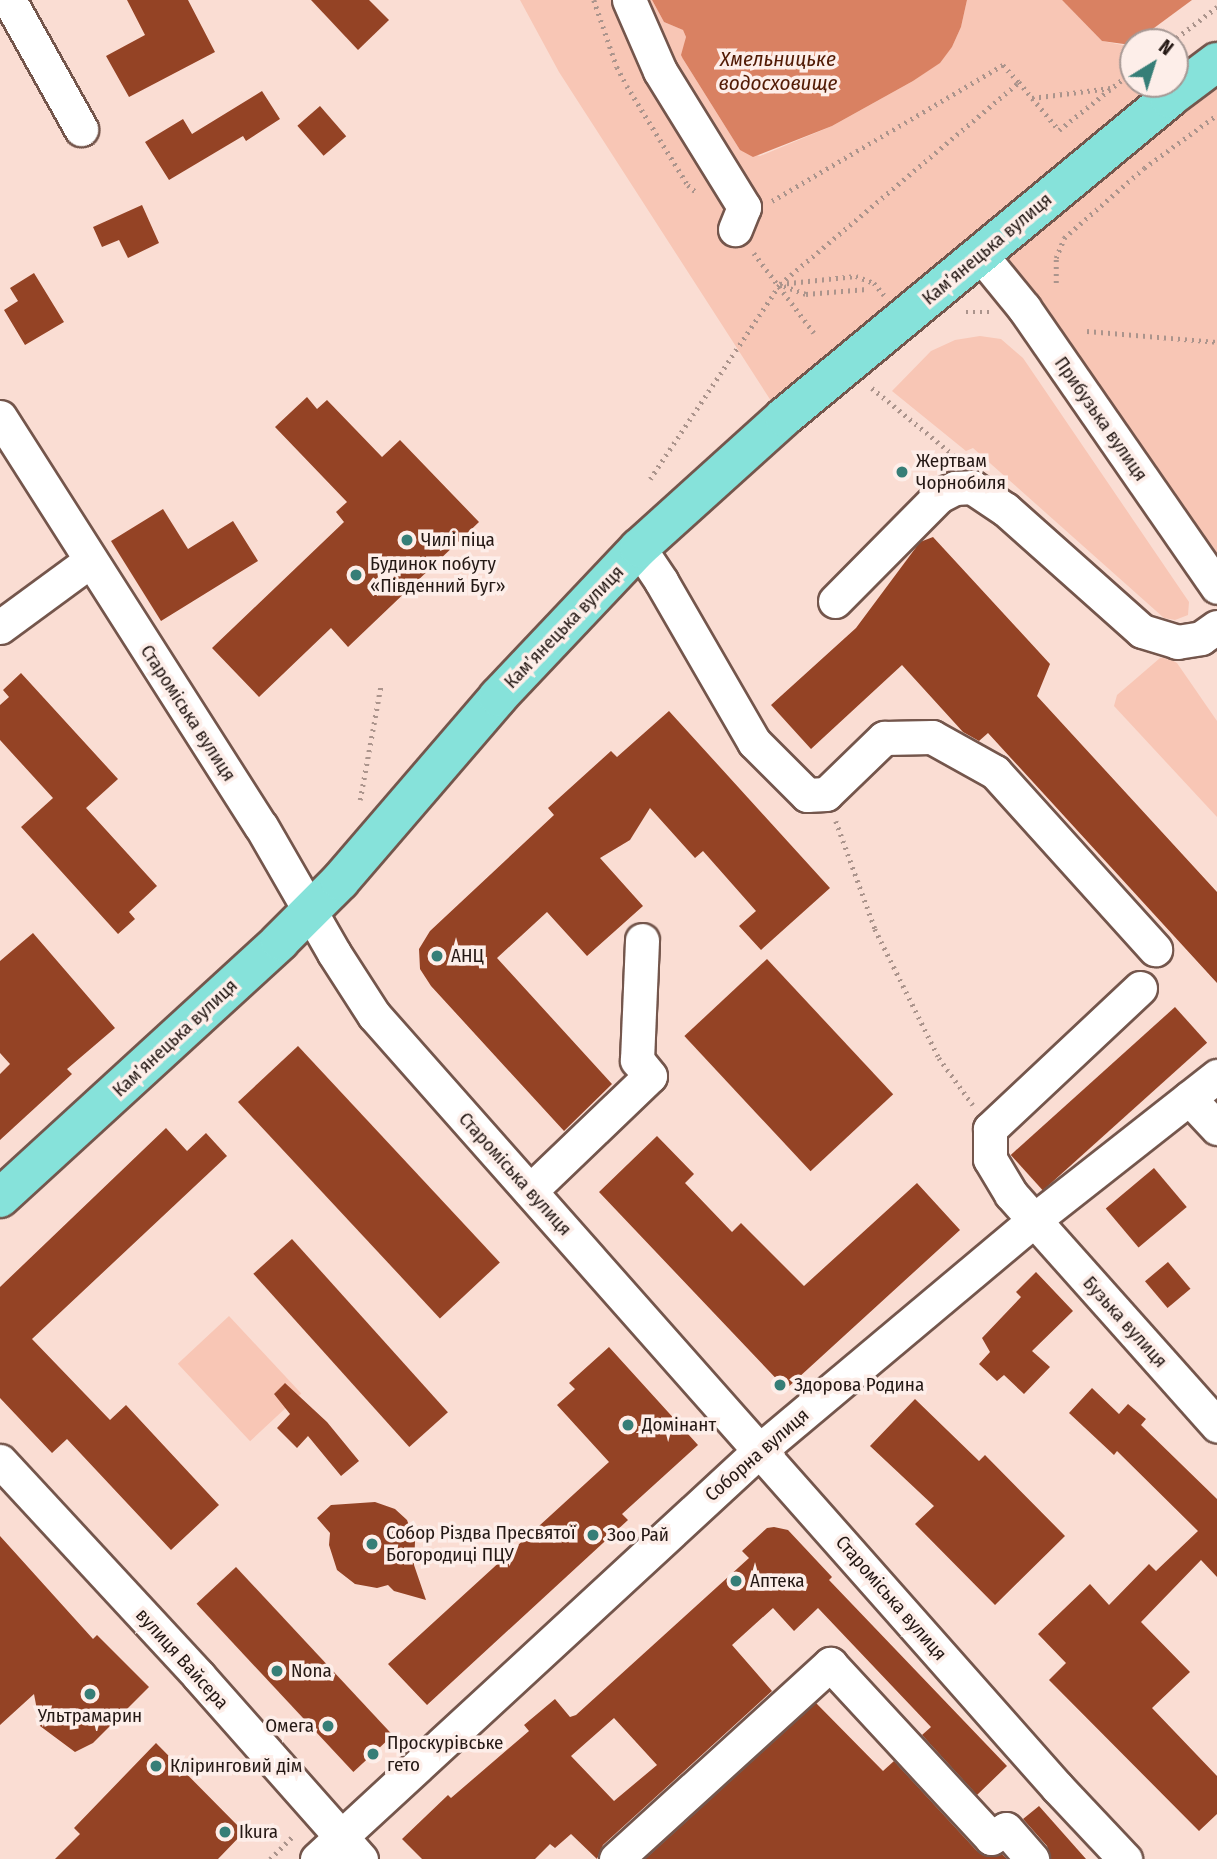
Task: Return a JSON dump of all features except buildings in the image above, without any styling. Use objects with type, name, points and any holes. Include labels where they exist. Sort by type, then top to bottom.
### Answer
[{"type":"main road","name":"Камʼянецька вулиця","points":[[0,1198],[310,912],[410,803],[498,696],[639,548],[784,416],[1169,98],[1217,62]]},
{"type":"street","points":[[9,0],[81,129]]},
{"type":"street","points":[[629,0],[660,71],[744,207],[735,229]]},
{"type":"street","name":"Прибузька вулиця","points":[[980,254],[1024,308],[1217,587]]},
{"type":"street","name":"Староміська вулиця","points":[[0,417],[261,826],[374,1015],[1125,1859]]},
{"type":"street","points":[[835,601],[939,496],[955,488],[972,487],[1005,509],[1142,631],[1177,642],[1201,638],[1217,627]]},
{"type":"street","points":[[639,548],[754,741],[807,795],[826,794],[884,738],[932,737],[995,772],[1155,949]]},
{"type":"street","points":[[0,627],[90,561]]},
{"type":"street","points":[[530,1191],[650,1076],[637,1060],[642,940]]},
{"type":"street","points":[[990,1129],[1140,988]]},
{"type":"street","name":"Соборна вулиця","points":[[317,1859],[351,1848],[760,1450],[1034,1220],[1217,1076]]},
{"type":"street","points":[[1189,1098],[1217,1128]]},
{"type":"street","name":"Бузька вулиця","points":[[990,1129],[990,1158],[1010,1194],[1217,1425]]},
{"type":"street","name":"вулиця Вайсера","points":[[0,1461],[198,1675],[351,1848]]},
{"type":"street","points":[[616,1859],[830,1664],[991,1838],[1006,1829],[1032,1859]]},
{"type":"path","points":[[1189,28],[1217,7]]},
{"type":"path","points":[[765,205],[1003,65],[1059,130],[1119,82]]},
{"type":"path","points":[[650,479],[780,284],[1020,82]]},
{"type":"path","points":[[1031,98],[1111,88]]},
{"type":"path","points":[[1056,283],[1056,258],[1064,239],[1144,168],[1217,116]]},
{"type":"path","points":[[735,229],[780,284],[814,333]]},
{"type":"path","points":[[780,284],[856,276],[874,283],[904,318]]},
{"type":"path","points":[[780,284],[806,294],[867,289]]},
{"type":"path","points":[[961,312],[993,312]]},
{"type":"path","points":[[1087,331],[1217,342]]},
{"type":"path","points":[[360,800],[381,684]]},
{"type":"path","points":[[826,794],[875,929],[939,1058],[990,1129]]},
{"type":"path","points":[[270,1859],[297,1832]]},
{"type":"shaded area","points":[[520,0],[652,0],[664,22],[683,30],[686,37],[683,59],[740,150],[760,156],[832,126],[913,81],[939,63],[952,47],[961,27],[967,0],[1062,0],[1102,41],[1119,44],[1119,98],[1142,98],[773,404],[559,72]]},
{"type":"shaded area","points":[[1217,79],[1217,567],[999,256]]},
{"type":"shaded area","points":[[980,336],[1001,339],[1023,358],[1189,602],[1188,615],[1175,620],[1164,618],[973,448],[966,451],[892,391],[931,351],[955,340]]},
{"type":"shaded area","points":[[1166,657],[1177,663],[1217,721],[1217,817],[1114,706],[1117,695],[1160,658]]},
{"type":"shaded area","points":[[229,1316],[301,1394],[250,1441],[178,1364]]},
{"type":"water","name":"Хмельницьке водосховище","points":[[652,0],[967,0],[961,27],[952,47],[940,63],[832,126],[753,157],[740,150],[683,59],[681,55],[686,37],[683,30],[664,22]]},
{"type":"water","points":[[1062,0],[1192,0],[1154,28],[1119,28],[1119,43],[1102,41]]},
{"type":"place","name":"Жертвам Чорнобиля","points":[[902,472]]},
{"type":"place","name":"Чилі піца","points":[[407,540]]},
{"type":"place","name":"Будинок побуту «Південний Буг»","points":[[356,575]]},
{"type":"place","name":"АНЦ","points":[[437,956]]},
{"type":"place","name":"Здорова Родина","points":[[780,1385]]},
{"type":"place","name":"Домінант","points":[[628,1425]]},
{"type":"place","name":"Зоо Рай","points":[[593,1535]]},
{"type":"place","name":"Собор Різдва Пресвятої Богородиці ПЦУ","points":[[372,1544]]},
{"type":"place","name":"Аптека","points":[[736,1581]]},
{"type":"place","name":"Nona","points":[[277,1671]]},
{"type":"place","name":"Ультрамарин","points":[[90,1694]]},
{"type":"place","name":"Омега","points":[[328,1726]]},
{"type":"place","name":"Проскурівське гето","points":[[373,1754]]},
{"type":"place","name":"Кліринговий дім","points":[[156,1766]]},
{"type":"place","name":"Ikura","points":[[225,1832]]}]
